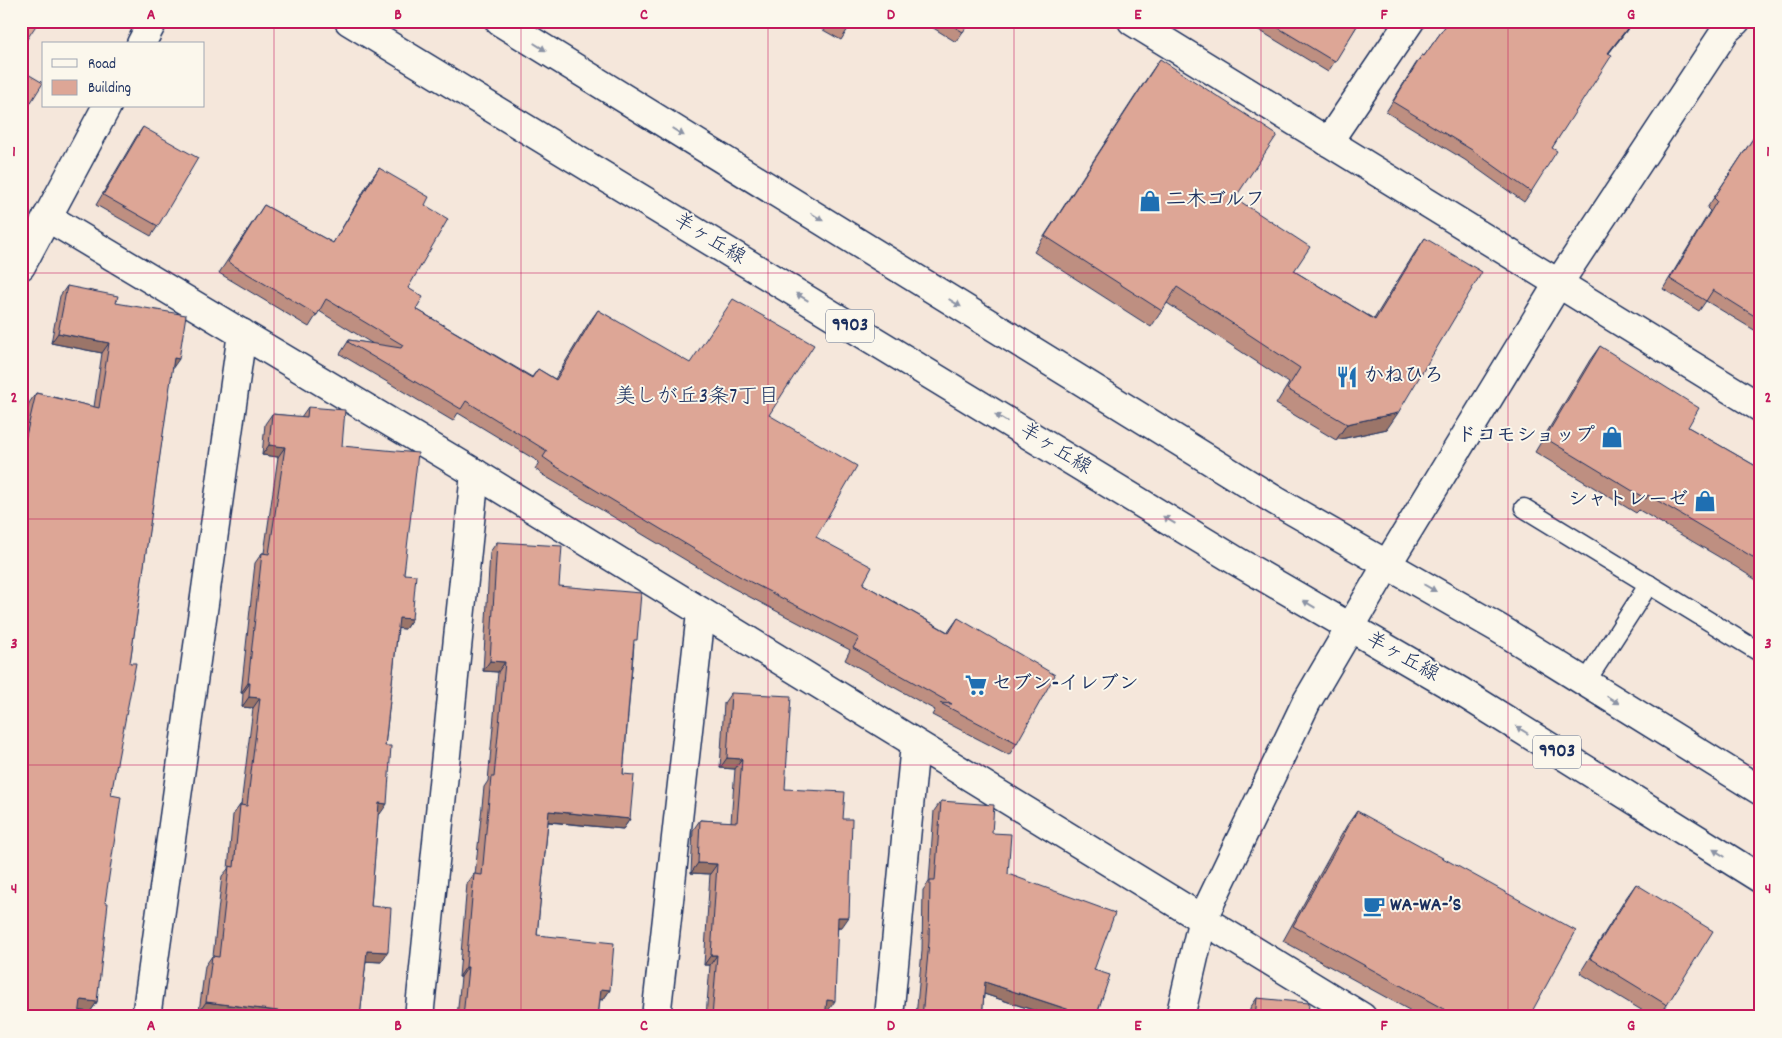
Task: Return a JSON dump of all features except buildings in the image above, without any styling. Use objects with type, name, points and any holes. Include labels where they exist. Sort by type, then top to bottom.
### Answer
[{"type":"street","points":[[142,42],[153,21]]},
{"type":"street","name":"羊ヶ丘線","points":[[349,21],[1350,629],[1460,691],[1761,879]]},
{"type":"street","points":[[499,21],[1276,501],[1388,564],[1586,682],[1761,791]]},
{"type":"street","points":[[1132,21],[1761,408]]},
{"type":"street","points":[[1328,142],[1410,21]]},
{"type":"street","points":[[1180,1017],[1203,918],[1306,703],[1558,284],[1726,30],[1736,21]]},
{"type":"street","points":[[21,266],[106,108]]},
{"type":"street","points":[[48,217],[475,473],[1362,1017]]},
{"type":"street","points":[[146,1017],[242,333]]},
{"type":"street","points":[[419,1017],[475,473]]},
{"type":"street","points":[[656,1017],[701,613]]},
{"type":"street","points":[[889,1017],[916,744]]},
{"type":"lane","points":[[1524,508],[1761,653]]},
{"type":"lane","points":[[1586,682],[1648,584]]},
{"type":"place","name":"二木ゴルフ","points":[[1150,201]]},
{"type":"place","name":"かねひろ","points":[[1347,377]]},
{"type":"place","name":"ドコモショップ","points":[[1612,437]]},
{"type":"place","name":"シャトレーゼ","points":[[1705,501]]},
{"type":"place","name":"セブン-イレブン","points":[[976,685]]},
{"type":"place","name":"WA-WA-’S","points":[[1374,906]]},
{"type":"district","name":"美しが丘3条7丁目","points":[[697,398]]}]
